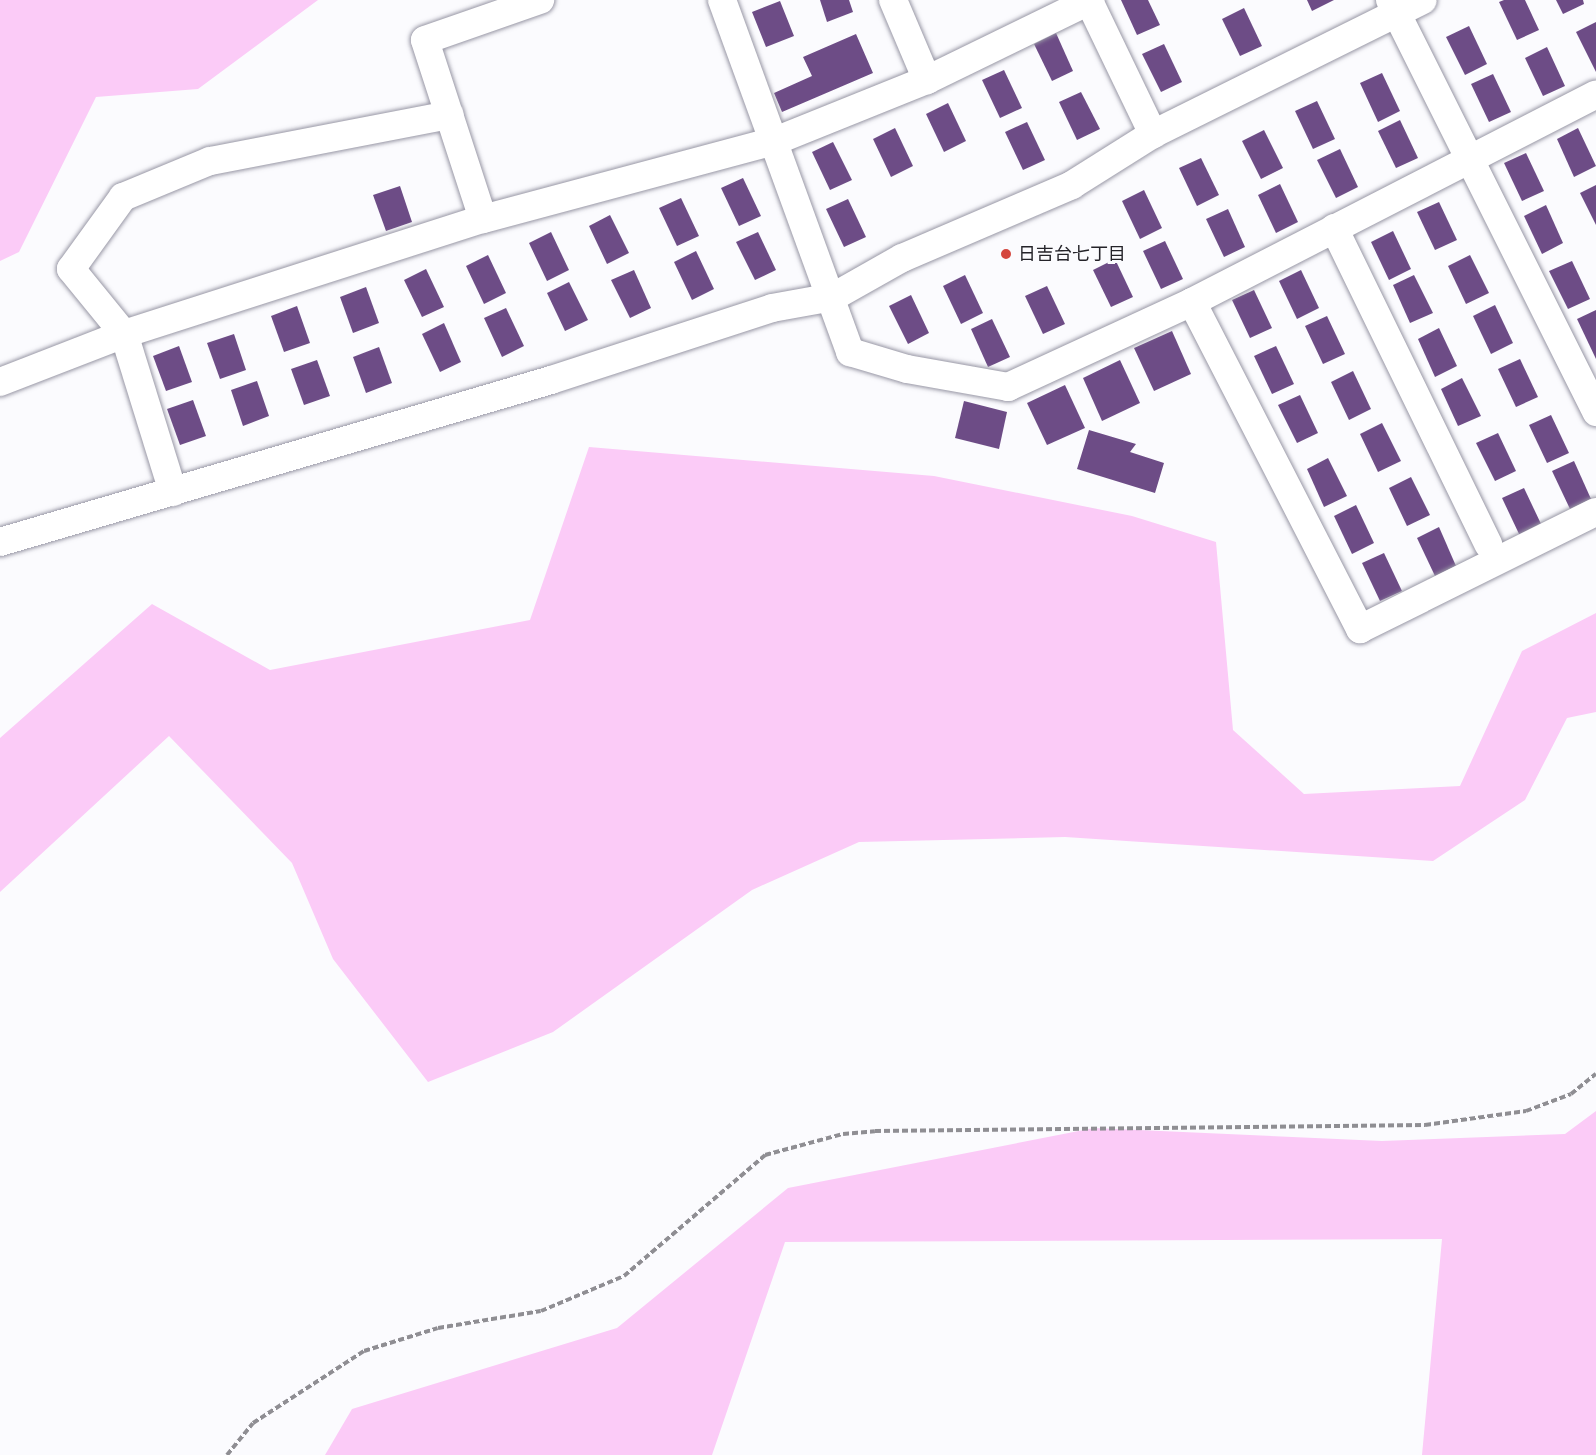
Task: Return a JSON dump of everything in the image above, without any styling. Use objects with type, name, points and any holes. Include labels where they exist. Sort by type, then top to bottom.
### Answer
[{"type":"street","points":[[483,219],[426,40],[540,0]]},
{"type":"street","points":[[722,0],[833,297],[850,352],[907,369],[1008,387],[1192,302],[1467,158],[1596,94]]},
{"type":"street","points":[[893,0],[927,80]]},
{"type":"street","points":[[0,382],[124,334],[483,219],[775,141],[927,80],[1090,0],[1153,134]]},
{"type":"street","points":[[0,542],[551,380],[772,308],[833,297],[902,258],[1072,185],[1153,134],[1393,6],[1423,0]]},
{"type":"street","points":[[1393,6],[1596,412]]},
{"type":"street","points":[[173,492],[124,334],[71,269],[123,197],[210,161],[450,115]]},
{"type":"street","points":[[1334,228],[1488,544]]},
{"type":"street","points":[[1192,302],[1360,629],[1596,512]]},
{"type":"path","points":[[227,1455],[253,1423],[364,1351],[438,1328],[541,1311],[624,1276],[765,1155],[843,1134],[875,1131],[1425,1125],[1526,1111],[1571,1094],[1596,1074]]},
{"type":"shaded area","points":[[0,0],[318,0],[198,89],[96,97],[19,252],[0,261]]},
{"type":"shaded area","points":[[589,447],[934,476],[1132,516],[1216,542],[1233,730],[1304,794],[1460,786],[1522,651],[1596,613],[1596,712],[1567,718],[1525,800],[1433,861],[1065,837],[859,842],[752,890],[553,1032],[428,1082],[333,959],[292,863],[169,736],[0,892],[0,738],[152,604],[270,670],[530,620]]},
{"type":"shaded area","points":[[1596,1111],[1596,1455],[1422,1455],[1442,1239],[785,1242],[712,1455],[325,1455],[352,1409],[617,1328],[788,1188],[1094,1128],[1382,1141],[1565,1134]]},
{"type":"building","points":[[820,0],[849,0],[853,12],[827,22]]},
{"type":"building","points":[[1121,0],[1148,0],[1160,25],[1137,35]]},
{"type":"building","points":[[1307,0],[1334,0],[1312,11]]},
{"type":"building","points":[[1525,0],[1539,30],[1517,40],[1499,2]]},
{"type":"building","points":[[1556,0],[1583,0],[1584,4],[1563,14]]},
{"type":"building","points":[[780,1],[794,36],[766,47],[752,12]]},
{"type":"building","points":[[1244,8],[1262,46],[1240,56],[1222,19]]},
{"type":"building","points":[[1596,22],[1596,72],[1576,32]]},
{"type":"building","points":[[1469,26],[1487,64],[1465,75],[1446,37]]},
{"type":"building","points":[[1056,33],[1073,71],[1052,81],[1034,44]]},
{"type":"building","points":[[856,34],[873,73],[782,112],[774,93],[812,76],[803,57]]},
{"type":"building","points":[[1164,44],[1182,82],[1161,92],[1142,54]]},
{"type":"building","points":[[1547,47],[1565,86],[1543,96],[1525,58]]},
{"type":"building","points":[[1004,70],[1022,108],[1000,118],[982,80]]},
{"type":"building","points":[[1382,73],[1400,111],[1378,122],[1360,83]]},
{"type":"building","points":[[1493,74],[1511,112],[1489,122],[1471,84]]},
{"type":"building","points":[[1081,92],[1100,129],[1077,140],[1059,102]]},
{"type":"building","points":[[1317,101],[1335,139],[1313,149],[1295,111]]},
{"type":"building","points":[[948,103],[966,141],[944,152],[926,114]]},
{"type":"building","points":[[1400,120],[1418,158],[1396,168],[1378,131]]},
{"type":"building","points":[[1027,122],[1045,160],[1023,170],[1005,132]]},
{"type":"building","points":[[895,128],[913,166],[891,177],[873,139]]},
{"type":"building","points":[[1578,128],[1596,166],[1574,177],[1557,139]]},
{"type":"building","points":[[1264,130],[1283,168],[1261,179],[1242,141]]},
{"type":"building","points":[[833,142],[852,180],[830,190],[812,152]]},
{"type":"building","points":[[1340,149],[1358,187],[1336,198],[1317,160]]},
{"type":"building","points":[[1526,153],[1544,191],[1522,201],[1504,163]]},
{"type":"building","points":[[1201,158],[1219,195],[1197,206],[1179,168]]},
{"type":"building","points":[[743,178],[761,216],[739,226],[721,188]]},
{"type":"building","points":[[1280,184],[1298,222],[1276,233],[1258,195]]},
{"type":"building","points":[[1596,185],[1596,225],[1580,193]]},
{"type":"building","points":[[400,186],[412,222],[386,231],[373,195]]},
{"type":"building","points":[[1144,190],[1162,228],[1140,239],[1122,201]]},
{"type":"building","points":[[681,198],[699,236],[677,246],[659,208]]},
{"type":"building","points":[[848,199],[866,237],[844,247],[826,209]]},
{"type":"building","points":[[1439,202],[1457,240],[1435,250],[1417,212]]},
{"type":"building","points":[[1546,205],[1563,243],[1542,254],[1524,216]]},
{"type":"building","points":[[1228,209],[1245,247],[1224,257],[1206,219]]},
{"type":"building","points":[[610,215],[629,253],[607,264],[589,226]]},
{"type":"building","points":[[1393,231],[1411,269],[1389,280],[1371,242]]},
{"type":"building","points":[[551,232],[569,270],[547,281],[529,243]]},
{"type":"building","points":[[758,232],[776,270],[755,280],[736,242]]},
{"type":"building","points":[[1165,241],[1183,279],[1161,289],[1143,251]]},
{"type":"building","points":[[696,251],[714,289],[692,300],[674,262]]},
{"type":"building","points":[[488,255],[506,293],[484,304],[466,266]]},
{"type":"building","points":[[1470,255],[1489,293],[1466,304],[1448,266]]},
{"type":"building","points":[[1115,259],[1133,297],[1111,307],[1093,270]]},
{"type":"building","points":[[1572,261],[1590,299],[1568,309],[1549,271]]},
{"type":"building","points":[[426,269],[444,307],[422,317],[404,280]]},
{"type":"building","points":[[634,270],[651,308],[630,318],[611,280]]},
{"type":"building","points":[[1301,270],[1319,308],[1297,319],[1279,281]]},
{"type":"building","points":[[965,275],[983,313],[961,324],[943,286]]},
{"type":"building","points":[[1414,275],[1433,313],[1410,323],[1393,285]]},
{"type":"building","points":[[569,282],[588,320],[565,331],[547,293]]},
{"type":"building","points":[[1047,286],[1065,324],[1043,334],[1025,296]]},
{"type":"building","points":[[366,287],[379,323],[353,333],[340,297]]},
{"type":"building","points":[[1254,290],[1272,328],[1250,338],[1232,300]]},
{"type":"building","points":[[911,295],[929,333],[908,344],[889,306]]},
{"type":"building","points":[[1495,305],[1513,343],[1491,354],[1473,316]]},
{"type":"building","points":[[297,306],[310,343],[284,352],[271,316]]},
{"type":"building","points":[[506,308],[524,346],[502,357],[484,318]]},
{"type":"building","points":[[1596,310],[1596,359],[1577,319]]},
{"type":"building","points":[[1327,316],[1345,354],[1323,364],[1305,326]]},
{"type":"building","points":[[992,319],[1010,357],[988,367],[971,329]]},
{"type":"building","points":[[444,323],[461,362],[440,372],[422,334]]},
{"type":"building","points":[[1439,328],[1457,366],[1435,377],[1418,339]]},
{"type":"building","points":[[1172,331],[1191,374],[1154,391],[1134,348]]},
{"type":"building","points":[[234,334],[246,370],[220,379],[207,343]]},
{"type":"building","points":[[179,346],[192,382],[166,391],[153,356]]},
{"type":"building","points":[[1276,346],[1294,384],[1272,394],[1254,356]]},
{"type":"building","points":[[379,347],[392,383],[366,393],[353,357]]},
{"type":"building","points":[[1520,359],[1538,397],[1516,407],[1498,369]]},
{"type":"building","points":[[317,360],[330,396],[304,405],[291,369]]},
{"type":"building","points":[[1120,360],[1140,403],[1102,421],[1083,378]]},
{"type":"building","points":[[1353,371],[1371,409],[1349,420],[1331,382]]},
{"type":"building","points":[[1462,378],[1481,416],[1458,426],[1441,389]]},
{"type":"building","points":[[257,381],[269,416],[243,426],[231,390]]},
{"type":"building","points":[[1065,385],[1085,428],[1047,445],[1027,403]]},
{"type":"building","points":[[1300,395],[1318,433],[1297,443],[1278,405]]},
{"type":"building","points":[[193,400],[206,436],[180,445],[167,409]]},
{"type":"building","points":[[964,401],[1007,412],[999,449],[955,438]]},
{"type":"building","points":[[1551,415],[1569,453],[1547,463],[1529,425]]},
{"type":"building","points":[[1382,423],[1401,461],[1378,472],[1360,434]]},
{"type":"building","points":[[1089,430],[1136,444],[1130,452],[1164,463],[1155,493],[1077,469]]},
{"type":"building","points":[[1498,433],[1516,471],[1495,481],[1476,443]]},
{"type":"building","points":[[1328,458],[1347,496],[1324,507],[1307,469]]},
{"type":"building","points":[[1574,461],[1591,499],[1570,509],[1552,471]]},
{"type":"building","points":[[1411,477],[1430,515],[1407,526],[1389,488]]},
{"type":"building","points":[[1524,488],[1542,526],[1520,536],[1502,498]]},
{"type":"building","points":[[1356,505],[1374,543],[1352,554],[1334,516]]},
{"type":"building","points":[[1439,527],[1456,566],[1435,576],[1417,538]]},
{"type":"building","points":[[1384,553],[1402,591],[1380,601],[1362,563]]},
{"type":"place","name":"日吉台七丁目","points":[[1006,254]]}]
